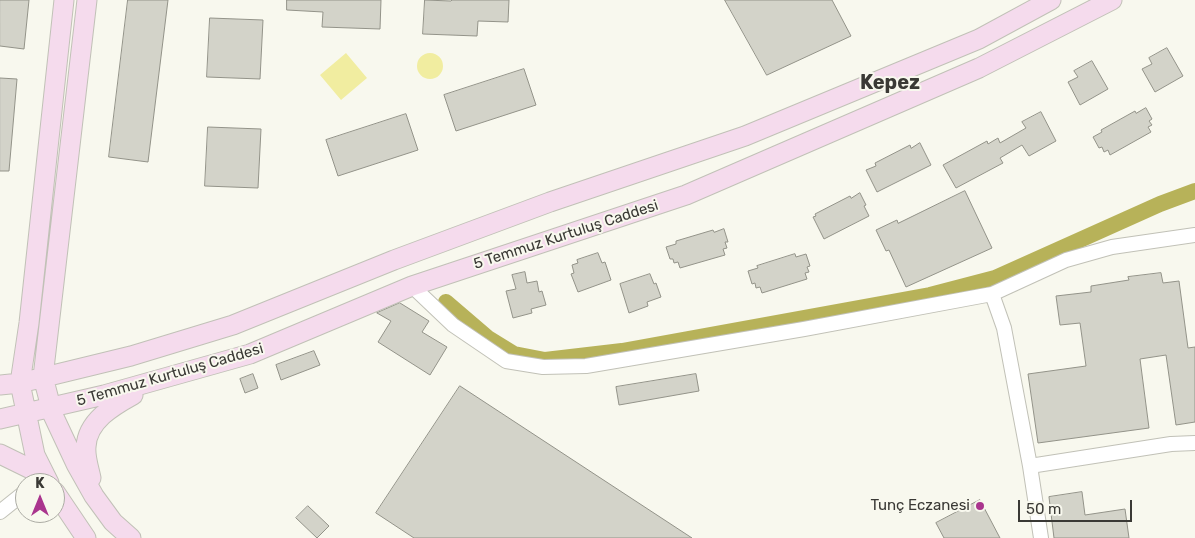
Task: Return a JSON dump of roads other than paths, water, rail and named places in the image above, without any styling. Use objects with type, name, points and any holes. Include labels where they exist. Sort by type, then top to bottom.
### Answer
[{"type":"main road","points":[[41,473],[25,414],[20,383],[29,323],[64,0]]},
{"type":"main road","points":[[87,0],[43,377],[51,408],[76,464],[94,496],[113,522],[130,538]]},
{"type":"main road","name":"5 Temmuz Kurtuluş Caddesi","points":[[0,385],[20,383],[131,356],[233,326],[394,260],[550,202],[745,136],[979,39],[1051,0]]},
{"type":"main road","name":"5 Temmuz Kurtuluş Caddesi","points":[[0,419],[154,382],[250,354],[412,286],[686,195],[979,68],[1112,0]]},
{"type":"main road","points":[[94,496],[85,449],[87,436],[95,423],[111,407],[154,382]]},
{"type":"main road","points":[[0,454],[30,473]]},
{"type":"main road","points":[[65,507],[86,538]]},
{"type":"street","points":[[412,286],[453,325],[506,361],[544,367],[586,366],[992,294],[1066,260],[1112,247],[1195,235]]},
{"type":"street","points":[[992,294],[1004,328],[1030,466],[1041,538]]},
{"type":"street","points":[[1030,466],[1171,444],[1195,443]]},
{"type":"street","points":[[0,512],[15,500]]},
{"type":"waterway","points":[[446,302],[488,338],[514,354],[545,360],[622,351],[930,295],[995,278],[1160,204],[1195,191]]},
{"type":"place","name":"Tunç Eczanesi","points":[[980,506]]},
{"type":"district","name":"Kepez","points":[[890,83]]}]
